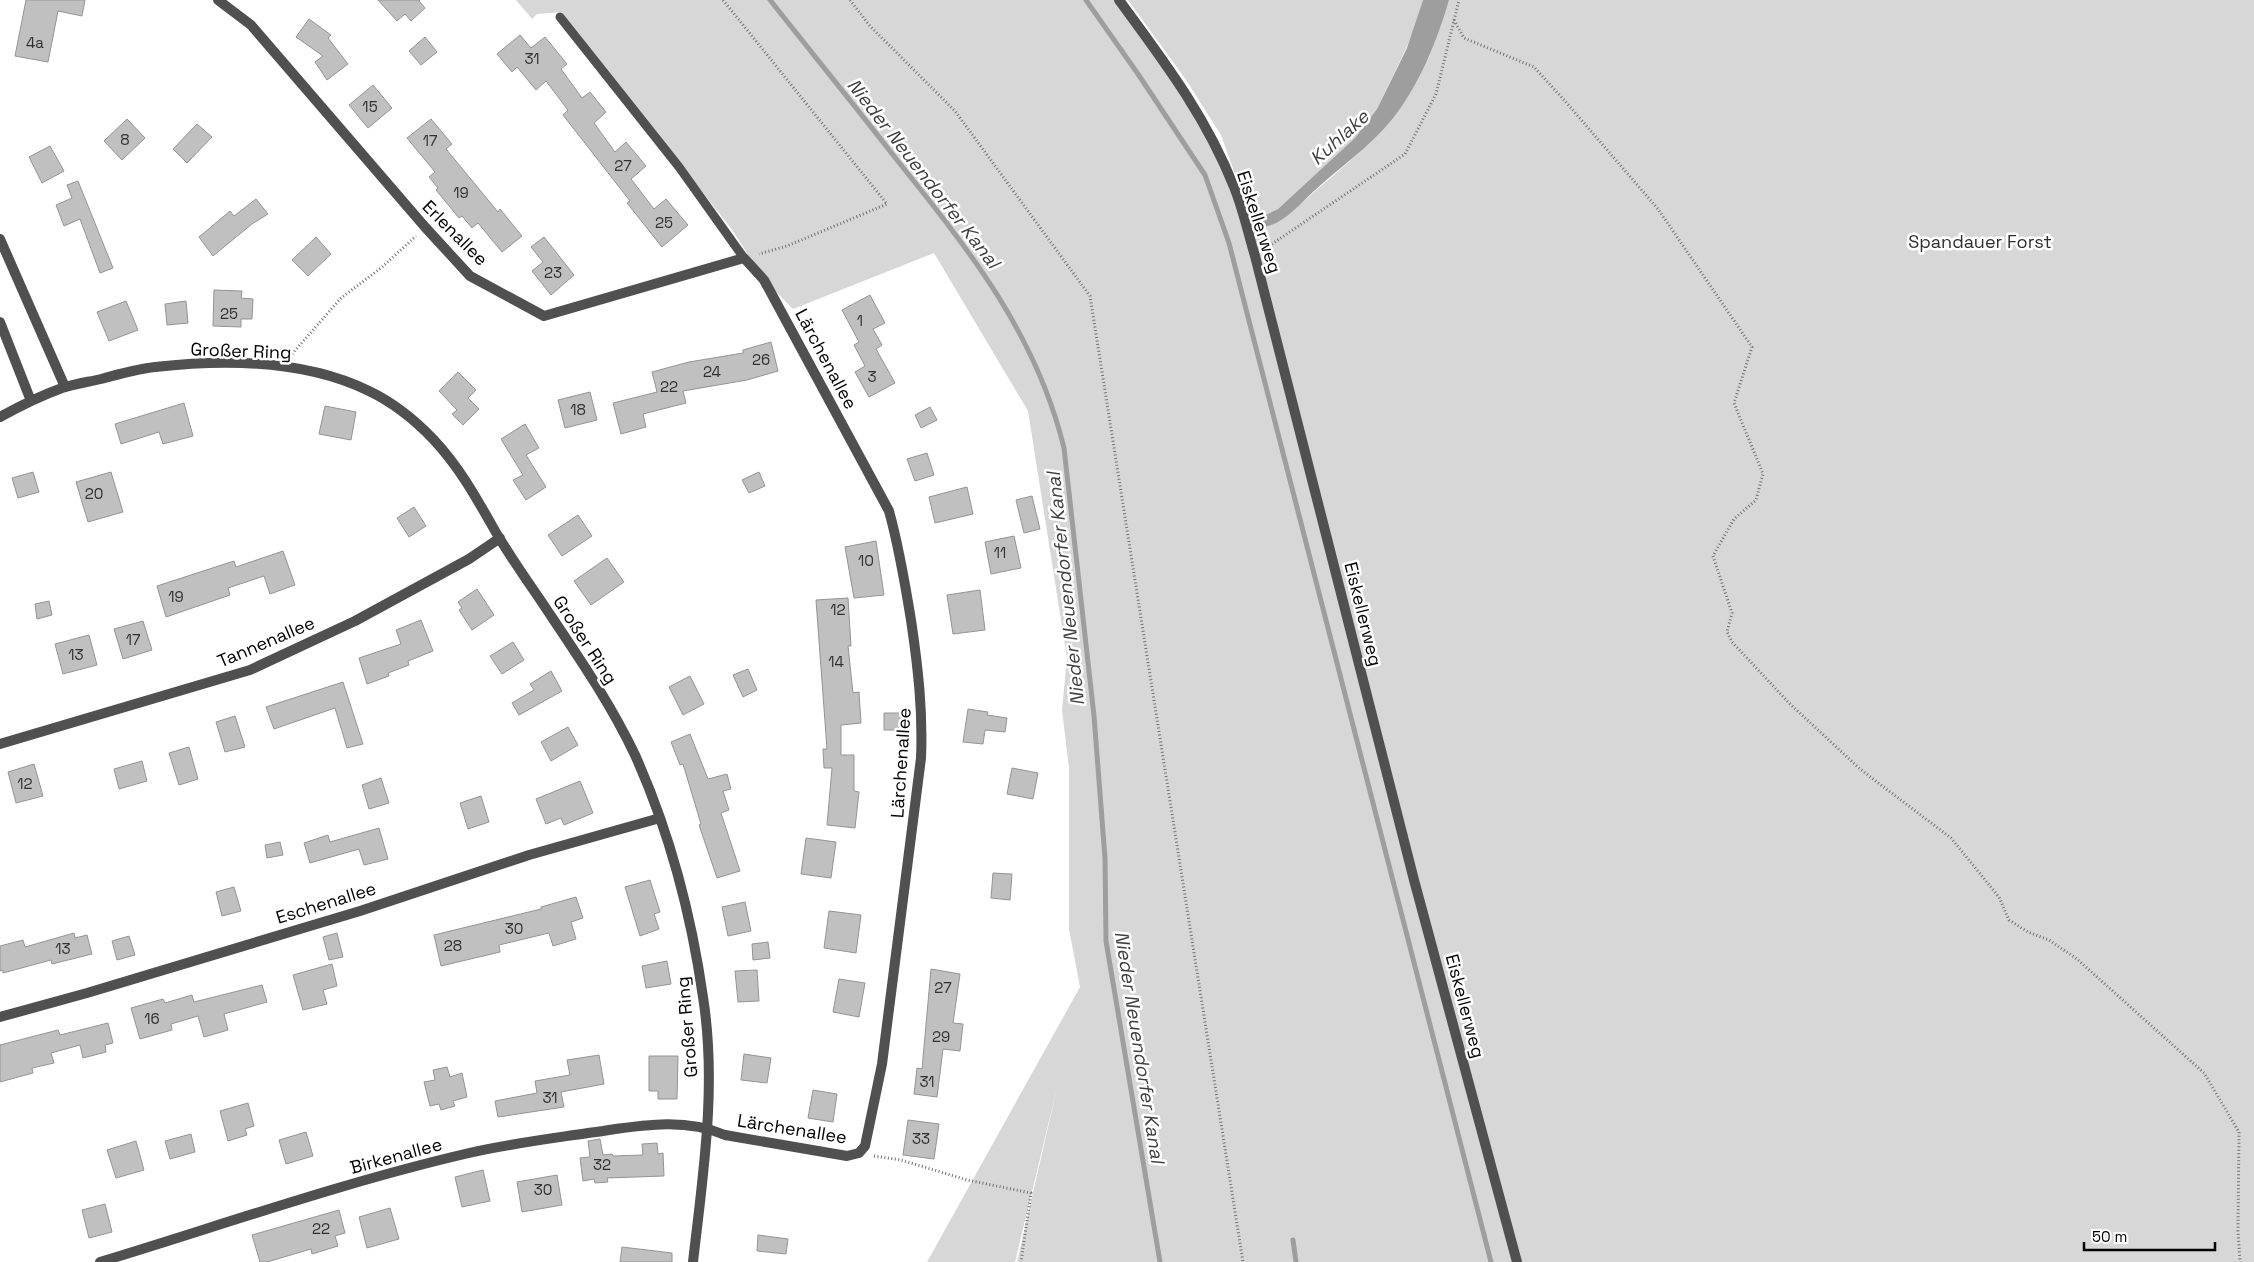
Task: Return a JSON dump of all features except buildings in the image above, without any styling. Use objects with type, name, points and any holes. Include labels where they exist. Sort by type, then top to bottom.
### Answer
[{"type":"street","name":"Erlenallee","points":[[218,0],[251,24],[424,228],[470,276],[544,316],[744,258]]},
{"type":"street","name":"Eiskellerweg","points":[[1119,0],[1180,83],[1204,122],[1235,187],[1255,256],[1411,870],[1517,1262]]},
{"type":"street","points":[[0,239],[65,387]]},
{"type":"street","name":"Lärchenallee","points":[[709,1128],[725,1135],[847,1156],[859,1153],[864,1146],[870,1128],[882,1064],[916,804],[923,723],[920,680],[899,547],[889,511],[764,280],[744,258]]},
{"type":"street","points":[[0,322],[31,401]]},
{"type":"street","name":"Großer Ring","points":[[0,417],[31,401],[65,387],[152,367],[244,363],[282,365],[331,376],[370,391],[396,407],[433,439],[464,477],[500,538],[598,688],[634,754],[660,818],[679,874],[694,939],[704,1002],[708,1060],[709,1128],[693,1262]]},
{"type":"street","name":"Tannenallee","points":[[0,744],[250,670],[355,621],[469,559],[500,538]]},
{"type":"street","name":"Eschenallee","points":[[0,1017],[360,911],[529,856],[660,818]]},
{"type":"street","name":"Birkenallee","points":[[100,1262],[385,1175],[470,1153],[646,1125],[691,1124],[709,1128]]},
{"type":"lane","points":[[560,17],[679,166],[744,258]]},
{"type":"path","points":[[723,0],[887,204],[787,246],[744,258]]},
{"type":"path","points":[[850,0],[870,26],[955,111],[1090,296],[1243,1262]]},
{"type":"path","points":[[1255,256],[1405,154],[1436,94],[1460,0]]},
{"type":"path","points":[[1454,20],[1464,38],[1534,66],[1658,209],[1752,347],[1734,402],[1764,474],[1756,500],[1734,519],[1713,556],[1732,613],[1727,632],[1732,642],[1790,703],[1860,769],[1951,838],[1999,898],[2009,920],[2028,932],[2049,940],[2077,959],[2204,1073],[2239,1132],[2238,1231],[2240,1262]]},
{"type":"path","points":[[282,365],[341,298],[381,268],[424,228]]},
{"type":"path","points":[[859,1153],[901,1160],[967,1180],[1031,1193],[1021,1262]]},
{"type":"green space","name":"Spandauer Forst","points":[[516,0],[1114,0],[1178,88],[1211,141],[1247,208],[1221,135],[1186,80],[1128,0],[1423,0],[1412,36],[1377,109],[1355,139],[1278,209],[1254,221],[1290,213],[1350,161],[1394,116],[1429,57],[1449,0],[2254,0],[2254,1262],[1017,1262],[1058,1084],[1015,1262],[927,1262],[1080,987],[1069,929],[1069,768],[1062,710],[1067,658],[1028,411],[934,253],[793,309],[764,280],[733,231],[562,12],[537,14],[532,19]]},
{"type":"shaded area","points":[[1423,0],[1449,0],[1439,31],[1420,76],[1394,117],[1365,147],[1287,216],[1272,225],[1256,227],[1253,221],[1278,209],[1355,138],[1377,109],[1407,48]]},
{"type":"waterway","name":"Nieder Neuendorfer Kanal","points":[[770,0],[924,193],[974,260],[1018,330],[1052,406],[1064,448],[1094,716],[1105,858],[1106,941],[1160,1262]]},
{"type":"waterway","points":[[1086,0],[1205,175],[1229,243],[1491,1262]]},
{"type":"waterway","points":[[1293,1240],[1296,1262]]},
{"type":"water label","name":"Kuhlake","points":[[1339,137]]}]
